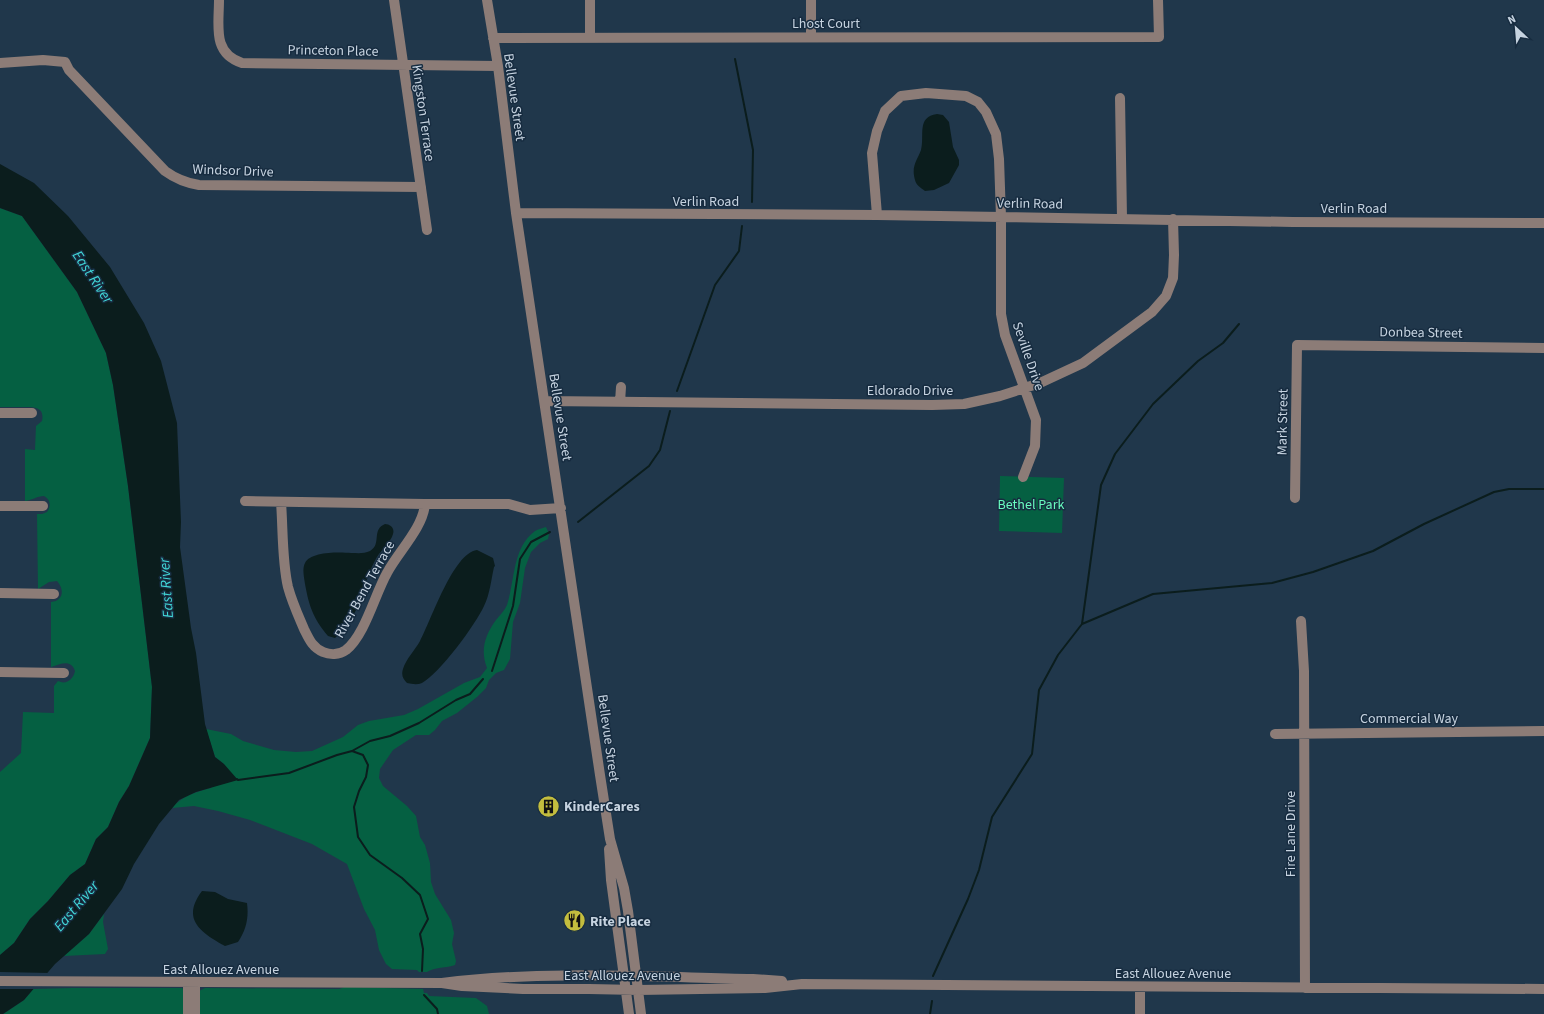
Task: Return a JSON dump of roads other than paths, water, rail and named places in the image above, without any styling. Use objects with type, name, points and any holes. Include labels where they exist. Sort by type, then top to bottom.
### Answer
[{"type":"street","name":"Princeton Place","points":[[219,0],[220,43],[225,54],[234,60],[246,64],[498,66]]},
{"type":"street","name":"Kingston Terrace","points":[[394,0],[427,230]]},
{"type":"street","name":"Bellevue Street","points":[[487,0],[498,66],[516,213],[610,839],[624,888],[641,1014]]},
{"type":"street","points":[[590,0],[590,38]]},
{"type":"street","points":[[811,0],[811,37]]},
{"type":"street","name":"Lhost Court","points":[[493,38],[1159,37],[1158,0]]},
{"type":"street","name":"Windsor Drive","points":[[0,63],[43,60],[65,62],[69,70],[165,171],[173,177],[186,182],[199,185],[421,187]]},
{"type":"street","name":"Seville Drive","points":[[877,215],[872,153],[876,131],[885,111],[901,96],[926,94],[966,96],[978,102],[986,112],[996,134],[1000,177],[1001,314],[1005,335],[1036,420],[1037,433],[1035,446],[1023,477]]},
{"type":"street","points":[[1120,98],[1122,218]]},
{"type":"street","name":"Verlin Road","points":[[516,213],[877,215],[1293,222],[1544,223]]},
{"type":"street","name":"Eldorado Drive","points":[[545,401],[964,404],[1000,396],[1040,383],[1083,363],[1152,312],[1166,296],[1172,278],[1174,255],[1173,219]]},
{"type":"street","name":"Donbea Street","points":[[1298,345],[1544,348]]},
{"type":"street","name":"Mark Street","points":[[1294,498],[1298,345]]},
{"type":"street","points":[[620,402],[621,387]]},
{"type":"street","points":[[0,413],[32,413]]},
{"type":"street","points":[[245,502],[509,504],[530,510],[561,505]]},
{"type":"street","name":"River Bend Terrace","points":[[281,502],[286,575],[295,610],[311,643],[317,650],[326,654],[336,655],[345,650],[353,642],[363,625],[388,572],[420,522],[424,513],[425,504]]},
{"type":"street","points":[[0,506],[43,506]]},
{"type":"street","points":[[0,593],[54,594]]},
{"type":"street","name":"Fire Lane Drive","points":[[1301,621],[1304,680],[1305,988]]},
{"type":"street","points":[[0,672],[64,673]]},
{"type":"street","name":"Commercial Way","points":[[1275,734],[1544,731]]},
{"type":"street","name":"Bellevue Street","points":[[610,839],[609,856],[611,880],[629,1014]]},
{"type":"street","name":"East Allouez Avenue","points":[[0,981],[442,983],[476,979],[625,976],[753,979],[802,984],[1544,990]]},
{"type":"street","points":[[188,1014],[192,982]]},
{"type":"street","points":[[192,982],[195,1014]]},
{"type":"street","name":"East Allouez Avenue","points":[[442,983],[462,986],[523,989],[626,990],[765,988],[802,984]]},
{"type":"street","points":[[1140,987],[1140,1014]]},
{"type":"water","points":[[937,114],[943,115],[949,122],[953,147],[959,160],[959,165],[949,183],[934,190],[925,191],[916,182],[914,167],[921,150],[924,123],[930,116]]},
{"type":"water","name":"East River","points":[[0,164],[34,183],[68,216],[110,267],[144,323],[161,361],[177,423],[181,522],[180,547],[205,724],[215,757],[224,764],[238,780],[196,792],[179,800],[159,824],[134,864],[122,889],[89,934],[55,964],[24,1000],[3,1014],[0,1014],[0,955],[14,943],[30,919],[48,901],[70,875],[85,864],[96,839],[108,827],[119,802],[129,786],[150,738],[152,687],[128,486],[113,385],[106,353],[77,292],[22,216],[0,208]]},
{"type":"water","points":[[385,524],[392,527],[393,534],[372,567],[351,620],[344,630],[335,638],[328,636],[315,617],[310,605],[304,576],[305,563],[308,559],[319,554],[365,553],[370,551],[374,548],[378,530]]},
{"type":"water","points":[[477,550],[493,558],[495,566],[488,597],[480,614],[438,670],[420,684],[407,683],[402,675],[404,665],[420,641],[451,575],[468,554]]},
{"type":"water","points":[[202,891],[215,892],[228,899],[247,903],[248,914],[246,924],[238,942],[225,946],[201,930],[196,924],[193,917],[193,909]]},
{"type":"waterway","points":[[735,59],[753,150],[752,202]]},
{"type":"waterway","points":[[677,391],[715,285],[739,251],[742,226]]},
{"type":"waterway","points":[[1082,624],[1101,485],[1115,454],[1153,404],[1198,361],[1223,343],[1239,324]]},
{"type":"waterway","points":[[578,522],[649,466],[660,450],[670,411]]},
{"type":"waterway","points":[[933,976],[968,899],[979,870],[992,817],[1032,754],[1039,690],[1058,655],[1082,624],[1153,594],[1272,583],[1313,572],[1373,551],[1424,524],[1494,492],[1509,489],[1544,489]]},
{"type":"waterway","points":[[492,671],[513,606],[520,559],[531,542],[550,532]]},
{"type":"waterway","points":[[352,751],[370,741],[390,736],[419,723],[456,700],[470,694],[483,679]]},
{"type":"waterway","points":[[237,779],[289,773],[352,751],[363,755],[368,765],[366,777],[359,791],[354,807],[358,837],[370,855],[402,878],[420,895],[428,919],[420,934],[423,949],[422,971]]},
{"type":"waterway","points":[[424,995],[437,1009],[438,1014]]},
{"type":"waterway","points":[[930,1014],[932,1001]]},
{"type":"place","name":"KinderCares","points":[[549,806]]},
{"type":"place","name":"Rite Place","points":[[575,921]]},
{"type":"park label","name":"Bethel Park","points":[[1031,504]]}]
